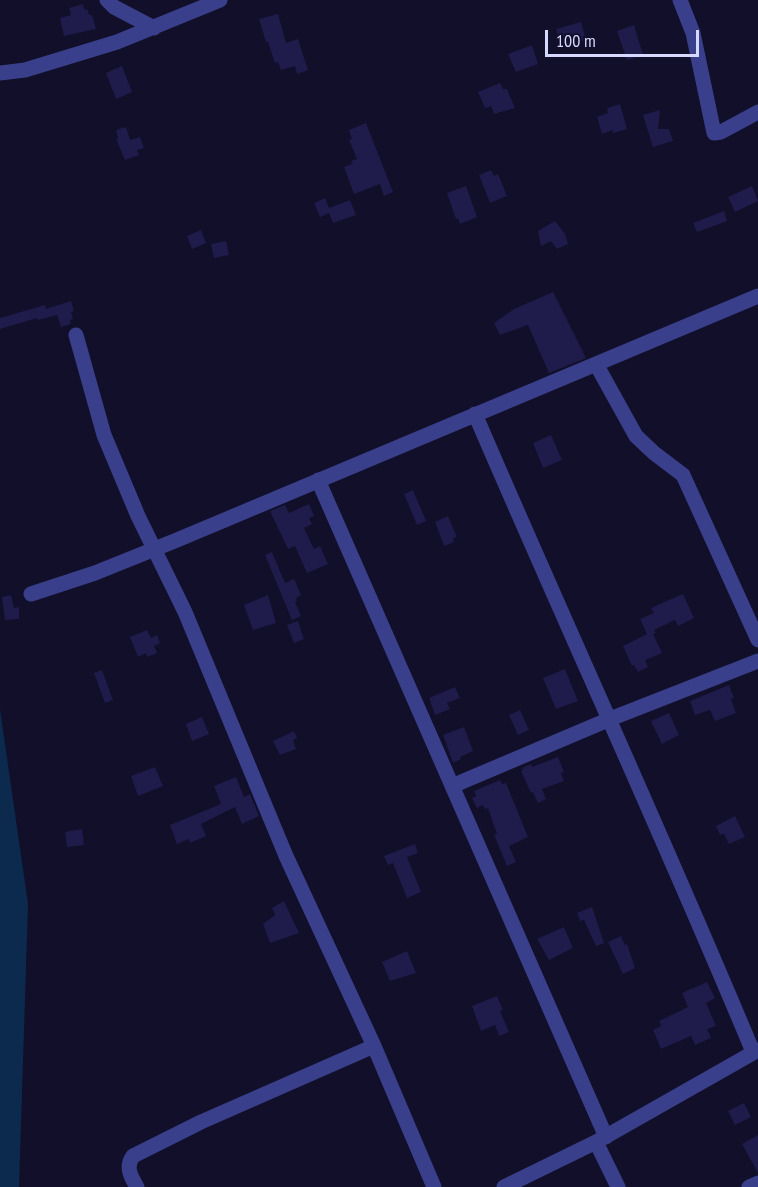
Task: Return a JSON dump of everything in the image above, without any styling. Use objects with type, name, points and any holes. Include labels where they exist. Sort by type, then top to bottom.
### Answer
[{"type":"street","points":[[107,0],[114,7],[154,28]]},
{"type":"street","points":[[0,73],[25,70],[117,42],[220,0]]},
{"type":"street","points":[[681,0],[693,33],[714,132],[720,132],[758,112]]},
{"type":"street","points":[[31,594],[94,573],[154,549],[758,296]]},
{"type":"street","points":[[76,335],[104,435],[154,549],[185,612],[286,856],[374,1046],[434,1187]]},
{"type":"street","points":[[596,364],[636,436],[683,475],[758,640]]},
{"type":"street","points":[[475,414],[756,1051],[601,1140],[504,1187]]},
{"type":"street","points":[[318,480],[452,786],[601,1140],[618,1187]]},
{"type":"street","points":[[452,786],[610,719],[758,661]]},
{"type":"street","points":[[137,1187],[129,1170],[129,1162],[133,1156],[201,1122],[374,1046]]},
{"type":"street","points":[[749,1187],[758,1183]]},
{"type":"water","points":[[0,709],[28,904],[19,1187],[0,1187]]},
{"type":"building","points":[[83,4],[84,9],[92,15],[96,29],[64,36],[60,18],[71,15],[69,8]]},
{"type":"building","points":[[278,14],[286,43],[298,39],[308,70],[297,74],[295,66],[281,70],[278,62],[275,63],[259,19]]},
{"type":"building","points":[[581,22],[586,40],[562,48],[556,29]]},
{"type":"building","points":[[634,25],[643,55],[627,60],[617,31]]},
{"type":"building","points":[[532,45],[538,64],[516,72],[508,54]]},
{"type":"building","points":[[122,66],[132,92],[116,99],[106,73]]},
{"type":"building","points":[[500,83],[503,89],[507,89],[515,108],[494,114],[491,106],[485,108],[478,92]]},
{"type":"building","points":[[620,104],[627,129],[613,133],[612,130],[602,134],[597,117],[608,113],[607,108]]},
{"type":"building","points":[[660,110],[658,129],[669,129],[673,141],[653,147],[643,115]]},
{"type":"building","points":[[366,123],[393,192],[384,196],[380,184],[354,194],[344,167],[357,159],[349,140],[352,139],[349,130]]},
{"type":"building","points":[[126,127],[130,140],[140,137],[144,148],[137,150],[139,155],[125,160],[116,139],[118,139],[116,130]]},
{"type":"building","points":[[491,170],[494,176],[498,174],[507,196],[490,203],[479,175]]},
{"type":"building","points":[[466,186],[477,217],[460,224],[447,193]]},
{"type":"building","points":[[752,186],[758,201],[735,212],[728,197]]},
{"type":"building","points":[[325,198],[329,208],[350,200],[356,215],[333,223],[329,213],[320,217],[314,203]]},
{"type":"building","points":[[724,211],[727,221],[697,232],[693,223]]},
{"type":"building","points":[[555,221],[565,234],[568,244],[557,249],[551,241],[541,246],[538,231]]},
{"type":"building","points":[[201,230],[206,243],[192,249],[187,236]]},
{"type":"building","points":[[226,241],[229,255],[214,258],[211,244]]},
{"type":"building","points":[[553,292],[586,358],[549,373],[528,325],[500,335],[494,323],[514,309]]},
{"type":"building","points":[[71,301],[74,311],[71,312],[73,319],[70,320],[71,324],[61,327],[57,315],[38,320],[37,318],[0,329],[0,318],[45,305],[46,309]]},
{"type":"building","points":[[551,435],[562,460],[543,468],[533,443]]},
{"type":"building","points":[[413,490],[426,521],[417,525],[404,494]]},
{"type":"building","points":[[309,504],[314,516],[309,518],[312,524],[304,528],[314,549],[320,546],[328,564],[307,573],[295,546],[288,549],[270,511],[285,505],[289,513]]},
{"type":"building","points":[[448,516],[457,537],[453,538],[454,542],[444,546],[435,522]]},
{"type":"building","points":[[272,552],[285,583],[294,579],[301,595],[296,598],[295,602],[301,616],[292,620],[265,555]]},
{"type":"building","points":[[683,594],[694,618],[678,626],[675,620],[654,630],[656,633],[653,634],[662,653],[645,660],[648,667],[638,672],[634,665],[632,666],[623,646],[647,634],[640,619],[654,613],[651,608]]},
{"type":"building","points":[[11,595],[14,608],[19,607],[19,619],[5,620],[2,597]]},
{"type":"building","points":[[268,595],[276,623],[253,630],[244,605]]},
{"type":"building","points":[[298,621],[304,639],[294,643],[287,625]]},
{"type":"building","points":[[147,630],[151,638],[157,635],[160,643],[154,646],[157,653],[147,657],[146,653],[138,657],[130,637]]},
{"type":"building","points":[[565,669],[578,701],[556,709],[543,678]]},
{"type":"building","points":[[102,670],[113,700],[105,703],[94,673]]},
{"type":"building","points":[[729,685],[736,713],[715,721],[710,710],[695,715],[690,701]]},
{"type":"building","points":[[455,687],[460,698],[447,703],[450,709],[435,715],[429,698]]},
{"type":"building","points":[[520,710],[529,730],[518,735],[509,715]]},
{"type":"building","points":[[669,713],[679,735],[662,744],[651,721]]},
{"type":"building","points":[[202,717],[209,734],[192,741],[186,724]]},
{"type":"building","points":[[464,727],[473,751],[453,763],[443,735]]},
{"type":"building","points":[[294,731],[297,738],[293,740],[296,749],[280,755],[273,741]]},
{"type":"building","points":[[558,757],[564,772],[561,773],[564,781],[542,789],[546,799],[538,803],[533,792],[531,793],[521,771],[522,768],[531,764],[532,767]]},
{"type":"building","points":[[155,767],[163,786],[138,796],[131,776]]},
{"type":"building","points":[[236,777],[244,797],[250,794],[259,816],[242,824],[235,807],[201,824],[206,836],[190,843],[189,839],[177,844],[170,825],[221,804],[214,786]]},
{"type":"building","points":[[500,780],[502,784],[506,783],[528,837],[509,846],[516,862],[507,866],[494,835],[497,834],[488,808],[485,809],[483,805],[477,808],[472,798],[476,796],[474,791]]},
{"type":"building","points":[[735,816],[745,837],[729,844],[724,834],[720,835],[716,826]]},
{"type":"building","points":[[82,829],[84,845],[67,847],[65,832]]},
{"type":"building","points":[[415,844],[418,853],[407,857],[421,892],[407,898],[393,863],[388,865],[384,856]]},
{"type":"building","points":[[284,901],[299,933],[270,943],[263,924],[275,915],[272,908]]},
{"type":"building","points":[[592,907],[604,943],[596,946],[584,920],[580,921],[577,913]]},
{"type":"building","points":[[564,927],[573,948],[549,960],[537,939]]},
{"type":"building","points":[[621,936],[625,945],[627,944],[635,968],[623,974],[608,942]]},
{"type":"building","points":[[407,951],[416,973],[390,981],[382,962]]},
{"type":"building","points":[[707,982],[715,998],[706,1003],[716,1026],[707,1029],[711,1038],[695,1045],[691,1036],[661,1049],[653,1030],[661,1026],[659,1021],[688,1007],[682,993]]},
{"type":"building","points":[[497,996],[503,1010],[500,1011],[509,1032],[499,1036],[495,1025],[481,1031],[472,1006]]},
{"type":"building","points":[[744,1103],[751,1117],[735,1125],[728,1111]]},
{"type":"building","points":[[758,1135],[758,1173],[742,1144]]}]
